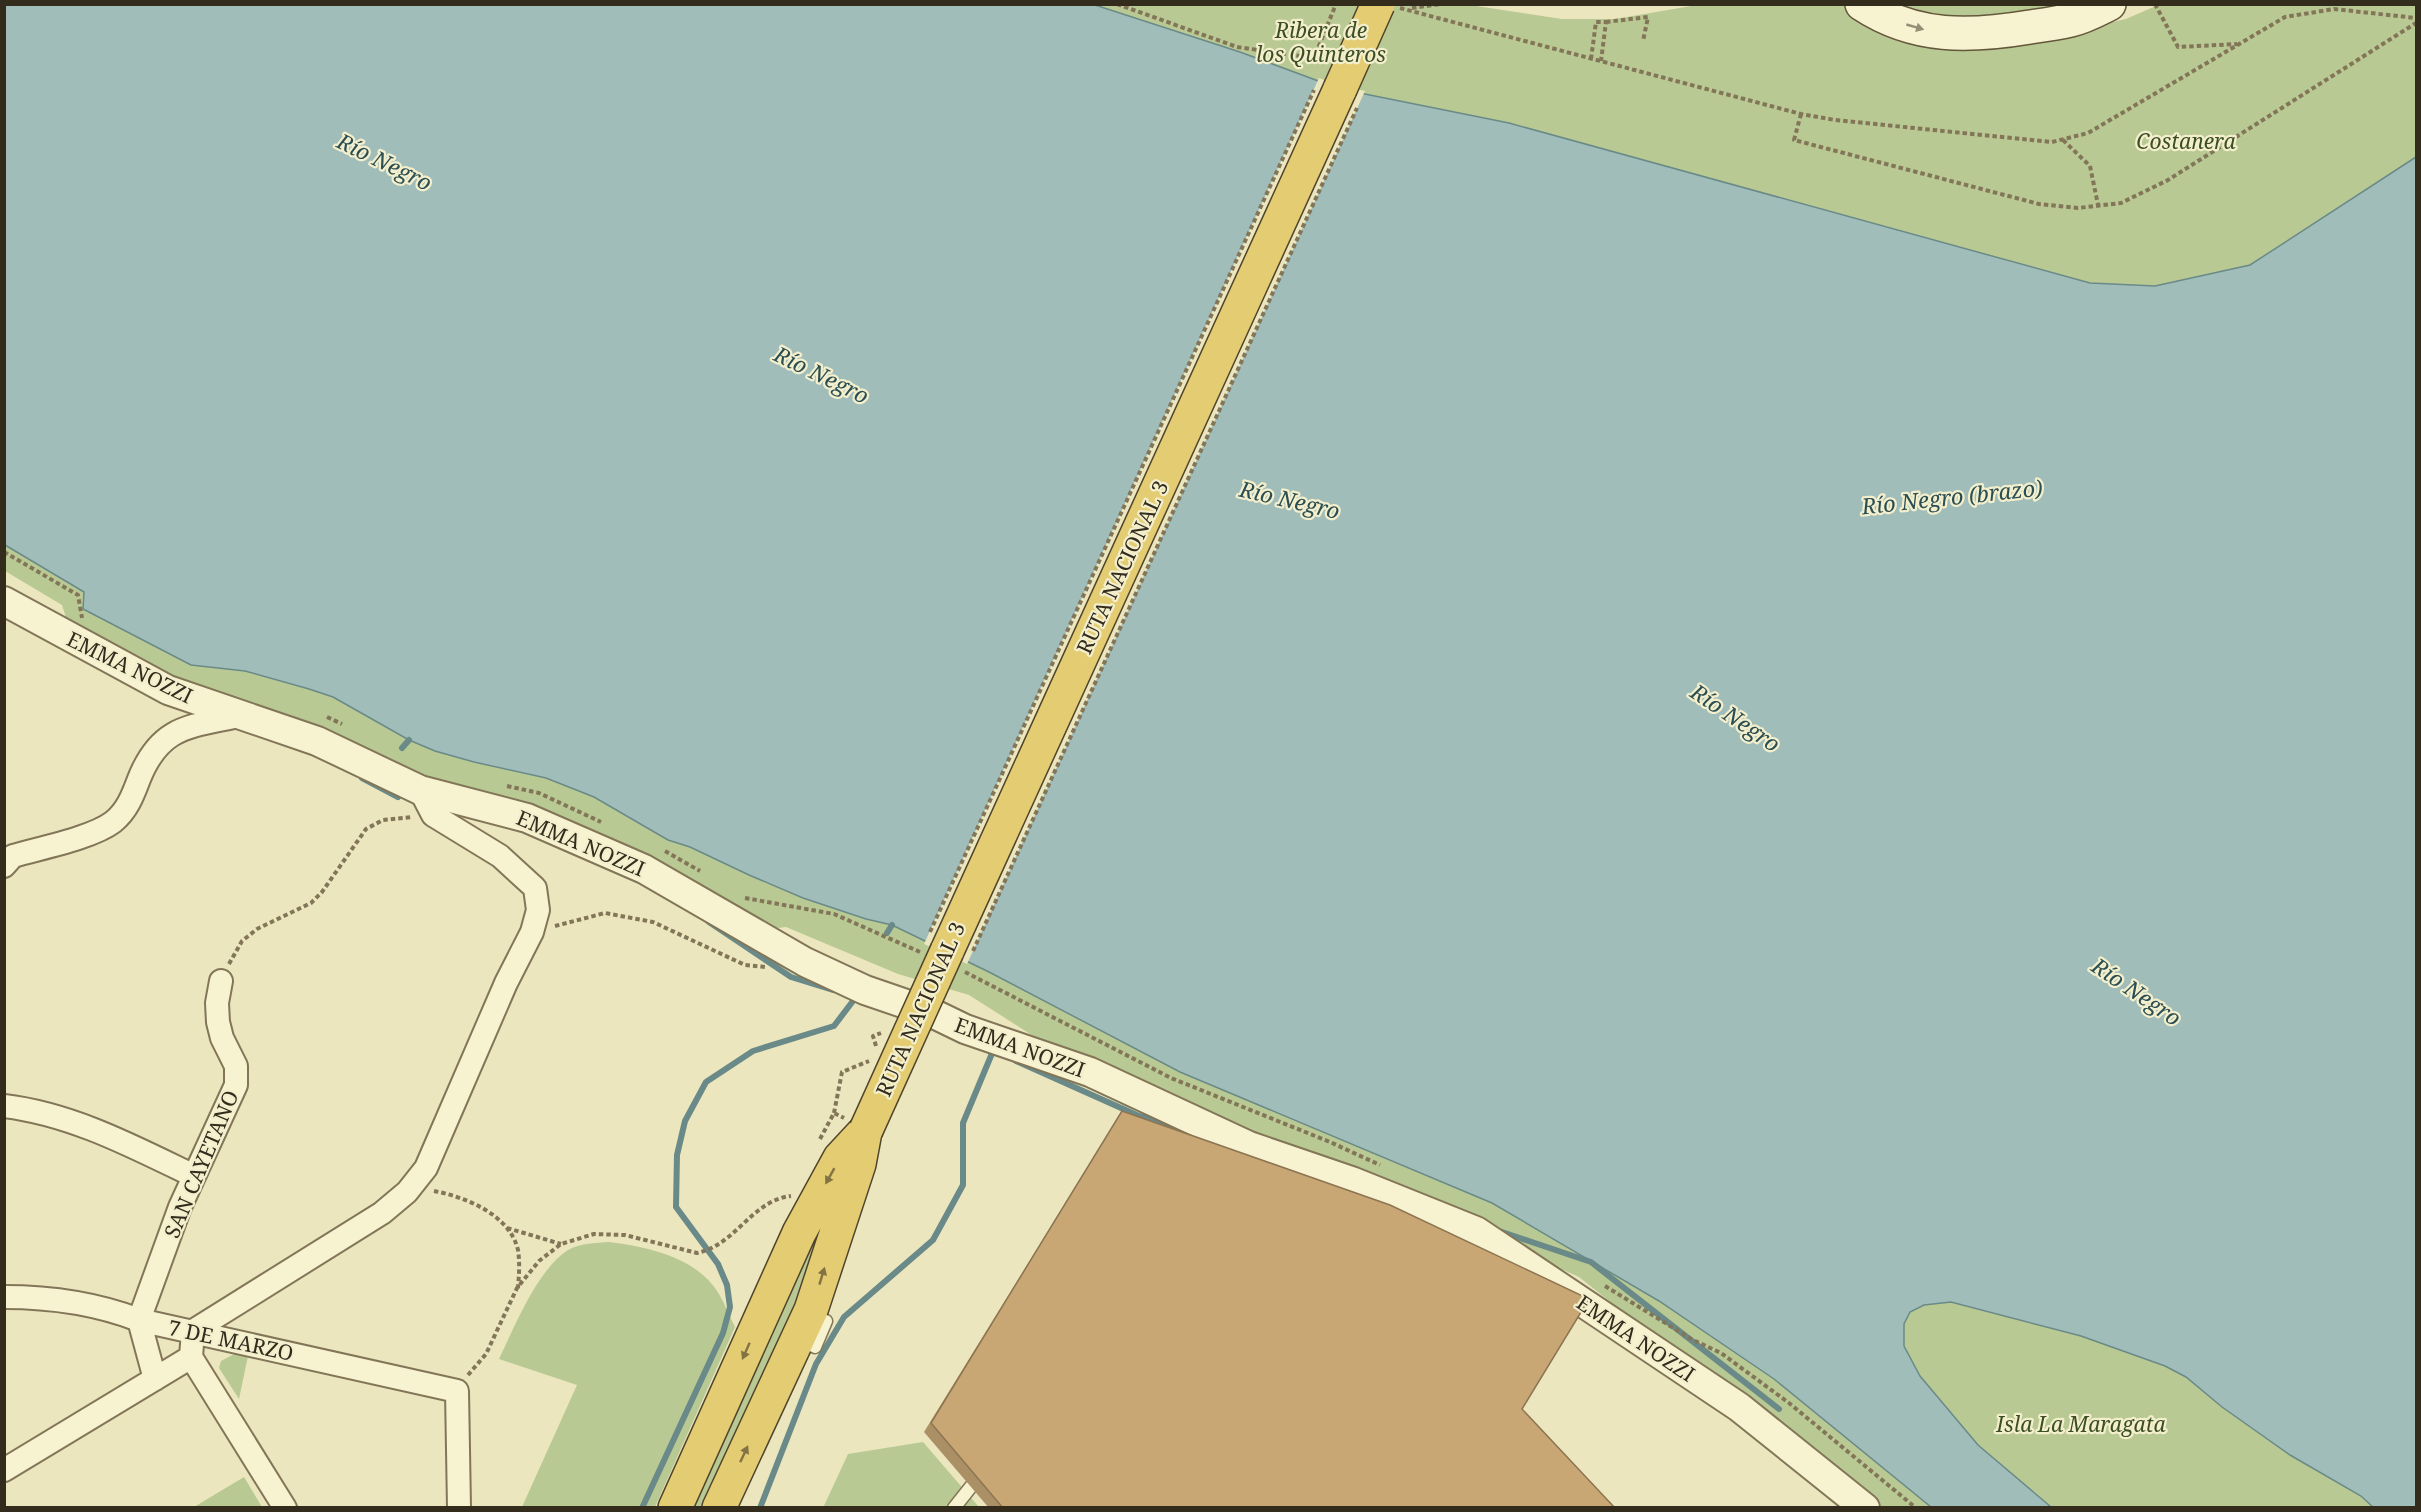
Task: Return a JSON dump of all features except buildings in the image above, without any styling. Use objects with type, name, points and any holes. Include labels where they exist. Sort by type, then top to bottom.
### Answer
[{"type":"highway","name":"RUTA NACIONAL 3","points":[[853,1119],[1394,9]]},
{"type":"highway","points":[[675,1508],[799,1233],[840,1158],[853,1119]]},
{"type":"highway","points":[[719,1508],[811,1310],[859,1164],[853,1119]]},
{"type":"main road","points":[[1862,4],[1881,16],[1918,29],[1953,35],[1985,33],[2072,20],[2109,4]]},
{"type":"street","name":"EMMA NOZZI","points":[[4,601],[168,690],[317,741],[426,802],[527,818],[644,869],[805,962],[865,990],[932,1013],[965,1029],[1090,1072],[1249,1146],[1354,1182],[1476,1231],[1739,1407],[1865,1508]]},
{"type":"street","points":[[7,856],[93,832],[113,822],[129,805],[148,758],[163,739],[182,729],[242,715]]},
{"type":"street","points":[[285,1508],[191,1357],[193,1331],[382,1213],[407,1192],[426,1168],[506,983],[532,932],[538,910],[535,888],[500,856],[426,802]]},
{"type":"street","name":"SAN CAYETANO","points":[[138,1320],[180,1207],[236,1085],[236,1066],[222,1038],[218,1022],[217,1003],[221,981]]},
{"type":"street","points":[[4,1106],[28,1109],[104,1132],[194,1176]]},
{"type":"street","name":"7 DE MARZO","points":[[4,1297],[38,1297],[71,1301],[112,1310],[138,1320],[457,1391]]},
{"type":"street","points":[[138,1320],[155,1379]]},
{"type":"street","points":[[4,1470],[191,1357]]},
{"type":"street","points":[[457,1391],[459,1508]]},
{"type":"lane","points":[[798,1339],[815,1347],[826,1321]]},
{"type":"lane","points":[[954,1508],[987,1468]]},
{"type":"path","points":[[1117,4],[1238,47],[1314,58],[1336,4]]},
{"type":"path","points":[[1394,9],[1404,4]]},
{"type":"path","points":[[1394,9],[1441,4]]},
{"type":"path","points":[[2155,4],[2178,47],[2240,44]]},
{"type":"path","points":[[1394,9],[1801,114],[1835,120],[2052,142],[2088,133],[2285,17],[2334,9],[2416,18]]},
{"type":"path","points":[[1591,59],[1596,22],[1648,17],[1643,41]]},
{"type":"path","points":[[1601,61],[1606,22]]},
{"type":"path","points":[[1801,114],[1794,140],[2039,204],[2078,208],[2121,202],[2168,180],[2416,23]]},
{"type":"path","points":[[928,935],[1318,80]]},
{"type":"path","points":[[972,954],[1359,103]]},
{"type":"path","points":[[2062,140],[2090,166],[2098,205]]},
{"type":"path","points":[[4,552],[78,595],[81,618],[92,623]]},
{"type":"path","points":[[323,716],[343,725]]},
{"type":"path","points":[[505,786],[539,793],[602,823]]},
{"type":"path","points":[[221,981],[242,941],[257,929],[311,903],[322,892],[366,829],[426,802]]},
{"type":"path","points":[[655,847],[705,874]]},
{"type":"path","points":[[743,898],[834,914],[920,954],[923,945]]},
{"type":"path","points":[[532,932],[605,913],[653,922],[745,965],[778,968],[805,962]]},
{"type":"path","points":[[962,976],[967,965]]},
{"type":"path","points":[[954,967],[1171,1078],[1381,1165]]},
{"type":"path","points":[[869,1064],[884,1032]]},
{"type":"path","points":[[407,1192],[420,1189],[442,1193],[475,1205],[493,1215],[507,1228],[517,1248],[520,1268],[518,1288]]},
{"type":"path","points":[[457,1391],[473,1367],[486,1354],[518,1288],[539,1261],[561,1244],[594,1234],[625,1235],[697,1252],[707,1250],[728,1239],[761,1207],[775,1198],[790,1196],[815,1202]]},
{"type":"path","points":[[507,1228],[561,1244]]},
{"type":"path","points":[[1600,1283],[1693,1340],[1721,1353],[1806,1415],[1916,1508]]},
{"type":"green space","name":"Costanera","points":[[1463,4],[1562,19],[1615,19],[1697,5],[1847,4],[1876,22],[2076,30],[2126,19],[2158,5],[2416,5],[2416,157],[2250,265],[2155,286],[2090,283],[1509,123],[1340,89],[1240,52],[1095,5]]},
{"type":"green space","points":[[2072,4],[1957,24],[1882,5]]},
{"type":"green space","points":[[5,545],[84,592],[191,665],[245,671],[309,689],[333,697],[409,740],[435,751],[546,778],[594,797],[668,840],[690,847],[749,875],[803,898],[866,919],[892,925],[989,972],[1180,1072],[1492,1203],[1659,1301],[1774,1379],[1931,1507],[1881,1507],[1761,1411],[1642,1327],[1579,1277],[1366,1181],[1090,1072],[969,995],[898,974],[786,927],[762,930],[413,779],[171,681],[69,627],[62,605],[5,571]]},
{"type":"green space","points":[[816,1227],[824,1230],[824,1243],[703,1507],[689,1508]]},
{"type":"green space","points":[[609,1242],[655,1251],[698,1271],[710,1281],[719,1294],[735,1327],[655,1507],[522,1507],[577,1385],[499,1359],[528,1300],[546,1271],[557,1259],[568,1250],[578,1246]]},
{"type":"green space","name":"Isla La Maragata","points":[[1951,1302],[2081,1336],[2165,1366],[2186,1377],[2222,1407],[2290,1455],[2361,1496],[2373,1507],[2051,1507],[1978,1445],[1920,1376],[1904,1346],[1904,1324],[1910,1312],[1924,1305]]},
{"type":"green space","points":[[240,1351],[249,1351],[239,1399],[219,1368],[221,1361]]},
{"type":"green space","points":[[923,1442],[979,1507],[823,1508],[848,1454]]},
{"type":"green space","points":[[244,1477],[262,1507],[194,1507]]},
{"type":"water","points":[[5,5],[1095,5],[1240,52],[1340,89],[1509,123],[2090,283],[2155,286],[2250,265],[2416,157],[2416,1507],[2373,1507],[2361,1496],[2290,1455],[2222,1407],[2186,1377],[2165,1366],[2081,1336],[1951,1302],[1924,1305],[1910,1312],[1904,1324],[1904,1346],[1920,1376],[1978,1445],[2051,1507],[1931,1507],[1774,1379],[1659,1301],[1492,1203],[1180,1072],[989,972],[892,925],[866,919],[803,898],[749,875],[690,847],[668,840],[594,797],[546,778],[435,751],[409,740],[333,697],[309,689],[245,671],[191,665],[83,609],[84,592],[5,545]]},
{"type":"pier","points":[[1319,78],[1365,91],[967,964],[924,944]]},
{"type":"waterway","points":[[402,748],[409,740]]},
{"type":"waterway","points":[[362,778],[398,797]]},
{"type":"waterway","points":[[709,922],[791,977],[833,990]]},
{"type":"waterway","points":[[887,933],[892,925]]},
{"type":"waterway","points":[[642,1508],[723,1333],[730,1307],[727,1285],[718,1264],[676,1207],[677,1155],[685,1121],[706,1082],[753,1051],[834,1026],[856,997]]},
{"type":"waterway","points":[[760,1508],[816,1364],[844,1317],[933,1240],[963,1185],[963,1123],[993,1051]]},
{"type":"waterway","points":[[1016,1061],[1139,1116],[1176,1126]]},
{"type":"waterway","points":[[1496,1230],[1591,1262],[1779,1409]]},
{"type":"park label","name":"Ribera de los Quinteros","points":[[1321,42]]},
{"type":"water label","name":"Río Negro","points":[[385,161]]},
{"type":"water label","name":"Río Negro","points":[[822,374]]},
{"type":"water label","name":"Río Negro (brazo)","points":[[1952,496]]},
{"type":"water label","name":"Río Negro","points":[[1290,499]]},
{"type":"water label","name":"Río Negro","points":[[1736,717]]},
{"type":"water label","name":"Río Negro","points":[[2137,991]]}]
